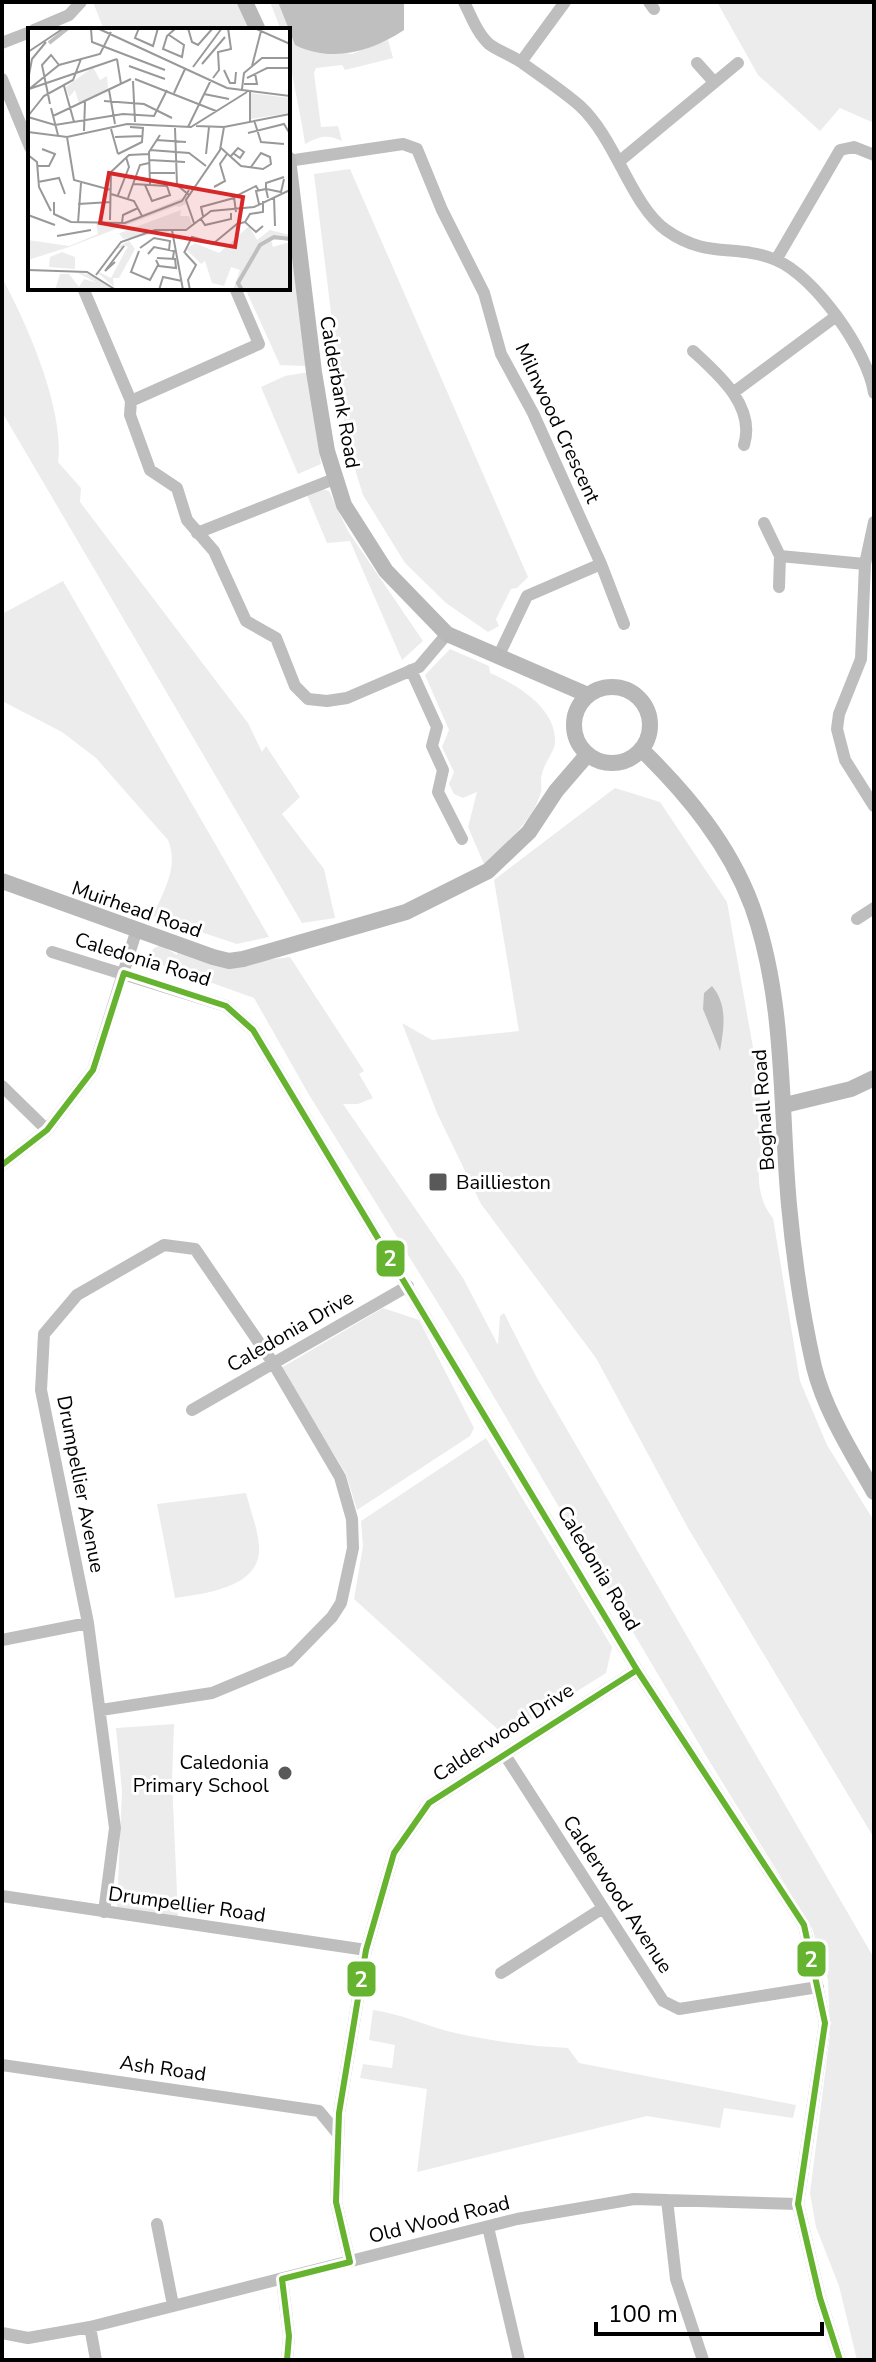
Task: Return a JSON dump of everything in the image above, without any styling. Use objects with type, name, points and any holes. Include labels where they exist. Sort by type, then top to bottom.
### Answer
[{"type":"street","points":[[39,28],[69,15],[81,2]]},
{"type":"street","points":[[245,2],[257,28]]},
{"type":"street","points":[[464,2],[474,25],[489,43],[521,62],[579,105],[621,160],[652,216],[688,244],[706,251],[776,260],[809,282],[866,362],[874,393]]},
{"type":"street","points":[[521,62],[565,2]]},
{"type":"street","points":[[2,43],[28,33]]},
{"type":"street","points":[[697,63],[714,82]]},
{"type":"street","points":[[621,160],[738,63]]},
{"type":"street","points":[[2,79],[28,142]]},
{"type":"street","name":"Milnwood Crescent","points":[[290,160],[403,144],[417,149],[442,210],[484,293],[501,354],[533,413],[601,564],[624,624]]},
{"type":"street","points":[[776,260],[840,150],[854,147],[874,155]]},
{"type":"street","name":"Calderbank Road","points":[[290,176],[314,372],[334,479],[344,505],[386,571],[447,634],[588,695]]},
{"type":"street","points":[[84,290],[131,401],[130,415],[150,470],[177,488],[187,520],[214,551],[246,621],[276,638],[295,686],[308,699],[327,701],[347,698],[419,667],[447,634]]},
{"type":"street","points":[[131,401],[259,344],[236,290]]},
{"type":"street","points":[[734,392],[835,317]]},
{"type":"street","points":[[693,351],[734,392],[747,434],[744,445]]},
{"type":"street","points":[[197,533],[334,479]]},
{"type":"street","points":[[874,522],[865,564],[861,659],[839,714],[837,736],[845,760],[874,806]]},
{"type":"street","points":[[764,523],[780,556],[779,587]]},
{"type":"street","points":[[780,556],[865,564]]},
{"type":"street","points":[[498,657],[527,596],[601,564]]},
{"type":"street","points":[[411,670],[437,727],[432,746],[443,770],[438,792],[462,839]]},
{"type":"street","points":[[617,687],[640,699],[651,722],[650,734],[641,749],[619,762],[587,755],[578,741],[575,724],[576,713],[588,695],[602,688],[617,687]]},
{"type":"street","name":"Boghall Road","points":[[641,749],[678,785],[716,835],[752,906],[771,985],[785,1105],[789,1205],[815,1369],[844,1438],[874,1492]]},
{"type":"street","name":"Muirhead Road","points":[[2,881],[136,932],[229,961],[349,931],[406,912],[488,871],[529,832],[587,755]]},
{"type":"street","points":[[857,919],[874,908]]},
{"type":"street","points":[[2,1165],[47,1130],[93,1070],[136,932]]},
{"type":"street","name":"Caledonia Road","points":[[52,952],[226,1006],[253,1030],[637,1670],[804,1925],[825,2023],[798,2204],[820,2298],[840,2360]]},
{"type":"street","points":[[785,1105],[851,1089],[874,1078]]},
{"type":"street","points":[[2,1086],[47,1130]]},
{"type":"street","name":"Drumpellier Avenue","points":[[101,1710],[212,1693],[289,1661],[332,1617],[341,1603],[353,1548],[352,1519],[340,1477],[273,1363],[195,1249],[164,1245],[77,1295],[44,1334],[41,1390],[88,1623],[115,1828],[104,1912]]},
{"type":"street","name":"Caledonia Drive","points":[[192,1410],[408,1286]]},
{"type":"street","points":[[2,1640],[88,1623]]},
{"type":"street","name":"Calderwood Drive","points":[[350,2262],[336,2202],[342,2094],[366,1950],[394,1853],[429,1803],[637,1670]]},
{"type":"street","name":"Calderwood Avenue","points":[[505,1755],[663,2001],[679,2009],[818,1987]]},
{"type":"street","name":"Drumpellier Road","points":[[2,1896],[366,1950]]},
{"type":"street","points":[[501,1973],[603,1908]]},
{"type":"street","name":"Ash Road","points":[[2,2067],[319,2111]]},
{"type":"street","points":[[338,2134],[319,2111],[342,2094]]},
{"type":"street","name":"Old Wood Road","points":[[2,2333],[28,2338],[90,2327],[488,2227],[634,2199],[798,2204]]},
{"type":"street","points":[[667,2200],[676,2279],[703,2360]]},
{"type":"street","points":[[157,2224],[173,2305]]},
{"type":"street","points":[[488,2227],[519,2360]]},
{"type":"street","points":[[282,2279],[289,2336],[287,2360]]},
{"type":"street","points":[[90,2327],[96,2360]]},
{"type":"shaded area","points":[[93,2],[238,2],[250,28],[103,28]]},
{"type":"shaded area","points":[[270,2],[278,2],[288,28],[280,28]]},
{"type":"shaded area","points":[[278,2],[404,2],[404,30],[365,49],[337,54],[309,50],[295,45]]},
{"type":"shaded area","points":[[717,2],[874,2],[874,123],[840,108],[820,131],[758,75]]},
{"type":"shaded area","points":[[290,32],[295,45],[352,54],[388,40],[393,58],[345,70],[342,65],[316,68],[314,73],[321,127],[338,126],[342,141],[324,137],[305,144],[292,73]]},
{"type":"shaded area","points":[[350,169],[528,577],[517,588],[511,589],[496,619],[499,626],[488,632],[446,603],[405,563],[363,495],[347,443],[314,174]]},
{"type":"shaded area","points":[[290,241],[307,366],[280,365],[246,290],[290,290]]},
{"type":"shaded area","points":[[2,278],[33,343],[50,393],[59,441],[58,462],[81,488],[80,502],[248,723],[262,752],[266,746],[300,797],[282,814],[324,869],[335,918],[302,923],[2,412]]},
{"type":"shaded area","points":[[309,372],[321,464],[298,474],[261,387],[285,376]]},
{"type":"shaded area","points":[[323,489],[329,491],[348,531],[423,641],[402,660],[350,541],[327,543],[307,495]]},
{"type":"shaded area","points":[[63,581],[269,937],[237,944],[153,916],[171,869],[168,840],[96,758],[62,732],[2,701],[2,614]]},
{"type":"shaded area","points":[[450,649],[489,666],[490,673],[522,690],[541,707],[553,728],[555,744],[543,770],[541,792],[532,813],[484,864],[468,827],[477,792],[463,798],[454,794],[449,784],[454,772],[442,747],[449,730],[425,675]]},
{"type":"shaded area","points":[[615,788],[660,802],[727,902],[759,1081],[764,1153],[759,1169],[760,1187],[764,1204],[773,1218],[800,1381],[827,1445],[874,1521],[874,1838],[688,1528],[596,1358],[481,1204],[437,1113],[402,1023],[432,1040],[519,1031],[494,880]]},
{"type":"shaded area","points":[[160,945],[177,955],[179,950],[221,966],[290,957],[364,1071],[359,1074],[373,1098],[358,1104],[343,1104],[463,1278],[498,1345],[500,1316],[504,1313],[537,1378],[874,1958],[874,2360],[857,2360],[839,2286],[816,2227],[810,2193],[830,2034],[828,1980],[812,1928],[705,1754],[452,1326],[308,1093],[254,998],[154,962],[150,958],[153,949]]},
{"type":"shaded area","points":[[712,986],[723,1009],[720,1051],[703,1009],[704,993]]},
{"type":"shaded area","points":[[383,1308],[419,1320],[474,1428],[470,1436],[357,1510],[346,1474],[281,1368]]},
{"type":"shaded area","points":[[486,1438],[612,1647],[606,1673],[505,1736],[354,1599],[363,1546],[361,1521]]},
{"type":"shaded area","points":[[246,1493],[259,1549],[257,1562],[250,1573],[228,1587],[175,1598],[157,1504]]},
{"type":"shaded area","points":[[174,1724],[172,1780],[178,1917],[147,1919],[117,1907],[122,1791],[116,1728]]},
{"type":"shaded area","points":[[373,2010],[466,2035],[509,2043],[568,2048],[579,2063],[796,2105],[793,2118],[724,2108],[720,2128],[647,2116],[417,2172],[427,2089],[360,2078],[363,2064],[392,2068],[395,2045],[369,2040]]},
{"type":"transit line","name":"2","points":[[124,973],[226,1006],[253,1030],[637,1670],[804,1925],[825,2023],[798,2204],[820,2298],[840,2360]]},
{"type":"transit line","name":"2","points":[[2,1165],[47,1130],[93,1070],[124,973]]},
{"type":"transit line","name":"2","points":[[287,2360],[289,2336],[282,2279],[350,2262],[336,2202],[339,2113],[366,1950],[394,1853],[429,1803],[637,1670]]},
{"type":"place","name":"Baillieston","points":[[438,1182]]},
{"type":"place","name":"Caledonia Primary School","points":[[285,1773]]}]
